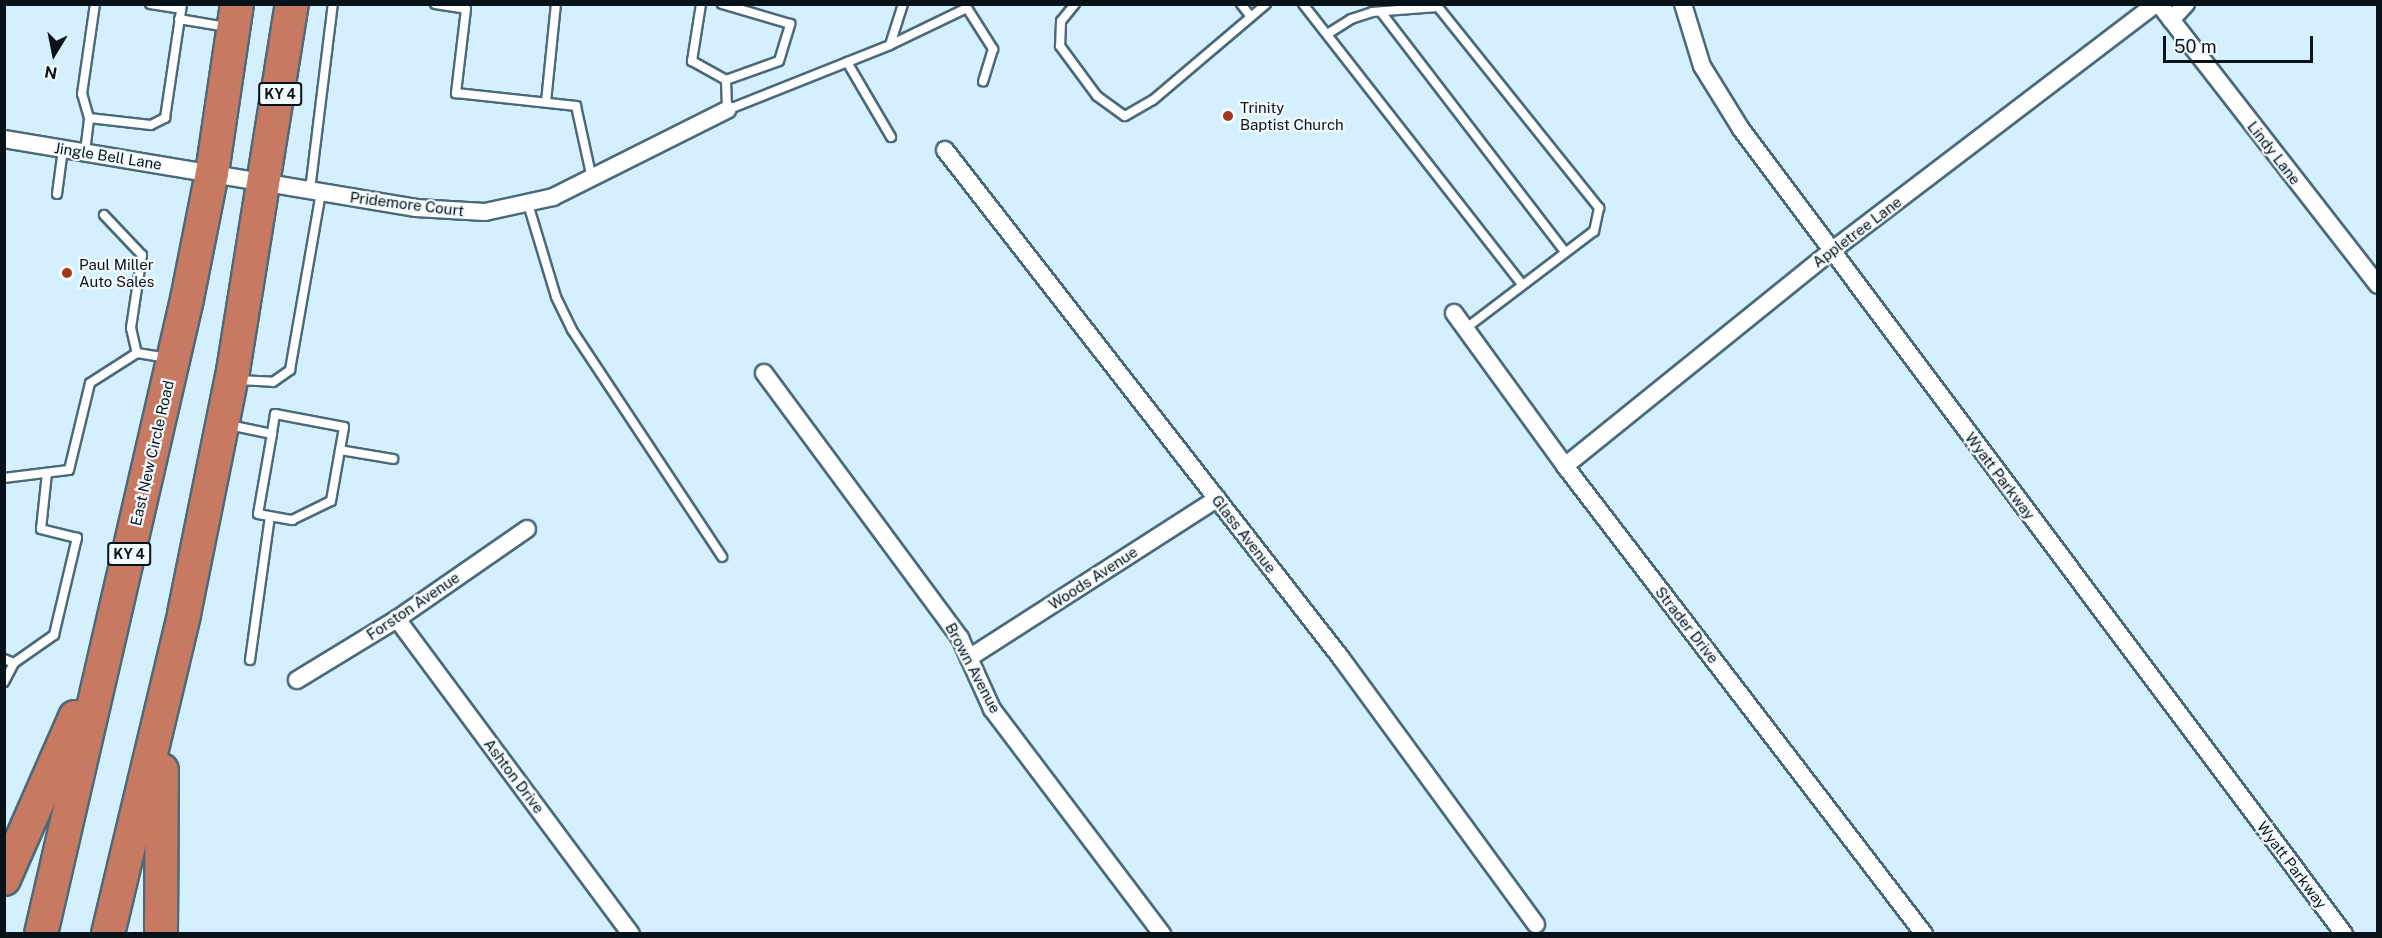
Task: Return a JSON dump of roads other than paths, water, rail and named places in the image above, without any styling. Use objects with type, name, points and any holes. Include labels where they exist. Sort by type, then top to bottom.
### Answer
[{"type":"highway","name":"KY 4","points":[[108,933],[184,614],[231,380],[265,182],[292,4]]},
{"type":"highway","name":"East New Circle Road","points":[[41,933],[173,360],[212,173],[235,16]]},
{"type":"highway","points":[[4,879],[51,777],[118,601]]},
{"type":"highway","points":[[161,933],[159,816],[164,741],[184,614]]},
{"type":"street","name":"Wyatt Parkway","points":[[1683,4],[1694,45],[1713,87],[1830,252],[2344,933]]},
{"type":"street","name":"Appletree Lane","points":[[1565,466],[1671,376],[1830,252],[2157,4]]},
{"type":"street","name":"Lindy Lane","points":[[2157,4],[2378,285]]},
{"type":"street","points":[[2171,20],[2186,4]]},
{"type":"street","name":"Pridemore Court","points":[[212,173],[455,212],[528,204],[592,179],[727,110]]},
{"type":"street","name":"Jingle Bell Lane","points":[[4,140],[212,173]]},
{"type":"street","name":"Glass Avenue","points":[[945,150],[1341,658],[1536,924]]},
{"type":"street","name":"Strader Drive","points":[[1454,313],[1565,466],[1924,933]]},
{"type":"street","name":"Brown Avenue","points":[[764,373],[928,591],[969,658],[992,709],[1162,933]]},
{"type":"street","name":"Woods Avenue","points":[[969,658],[1217,499]]},
{"type":"street","name":"Forston Avenue","points":[[297,680],[397,618],[527,529]]},
{"type":"street","name":"Ashton Drive","points":[[397,618],[631,933]]},
{"type":"lane","points":[[85,153],[89,118],[82,94],[95,4]]},
{"type":"lane","points":[[89,118],[151,125],[165,118],[181,7],[150,4]]},
{"type":"lane","points":[[231,380],[273,382],[290,370],[316,191],[333,4]]},
{"type":"lane","points":[[435,4],[466,7],[456,93],[576,105],[592,179]]},
{"type":"lane","points":[[546,102],[556,4]]},
{"type":"lane","points":[[701,4],[692,61],[726,80],[779,61],[790,24],[722,4]]},
{"type":"lane","points":[[890,45],[903,4]]},
{"type":"lane","points":[[1075,4],[1061,21],[1060,46],[1097,96],[1111,109],[1125,116],[1153,100],[1266,4]]},
{"type":"lane","points":[[1241,4],[1251,17]]},
{"type":"lane","points":[[1304,4],[1329,33],[1522,284]]},
{"type":"lane","points":[[1329,33],[1351,19],[1397,8],[1438,7],[1599,208],[1594,231],[1466,328]]},
{"type":"lane","points":[[726,80],[727,110],[890,45],[967,8],[993,49],[983,81]]},
{"type":"lane","points":[[1382,12],[1565,252]]},
{"type":"lane","points":[[180,19],[235,16]]},
{"type":"lane","points":[[847,62],[891,137]]},
{"type":"lane","points":[[57,194],[63,149]]},
{"type":"lane","points":[[528,204],[556,297],[572,330],[722,557]]},
{"type":"lane","points":[[104,215],[142,255],[131,328],[138,353]]},
{"type":"lane","points":[[4,478],[69,470],[74,461],[90,382],[138,353],[173,360]]},
{"type":"lane","points":[[275,414],[344,427],[340,450],[331,501],[292,520],[258,514],[275,414]]},
{"type":"lane","points":[[222,424],[272,434]]},
{"type":"lane","points":[[340,450],[393,459]]},
{"type":"lane","points":[[4,682],[14,663],[54,634],[77,538],[41,529],[47,473]]},
{"type":"lane","points":[[250,660],[270,516]]},
{"type":"lane","points":[[4,659],[14,663]]},
{"type":"place","name":"Trinity Baptist Church","points":[[1228,116]]},
{"type":"place","name":"Paul Miller Auto Sales","points":[[67,273]]}]
